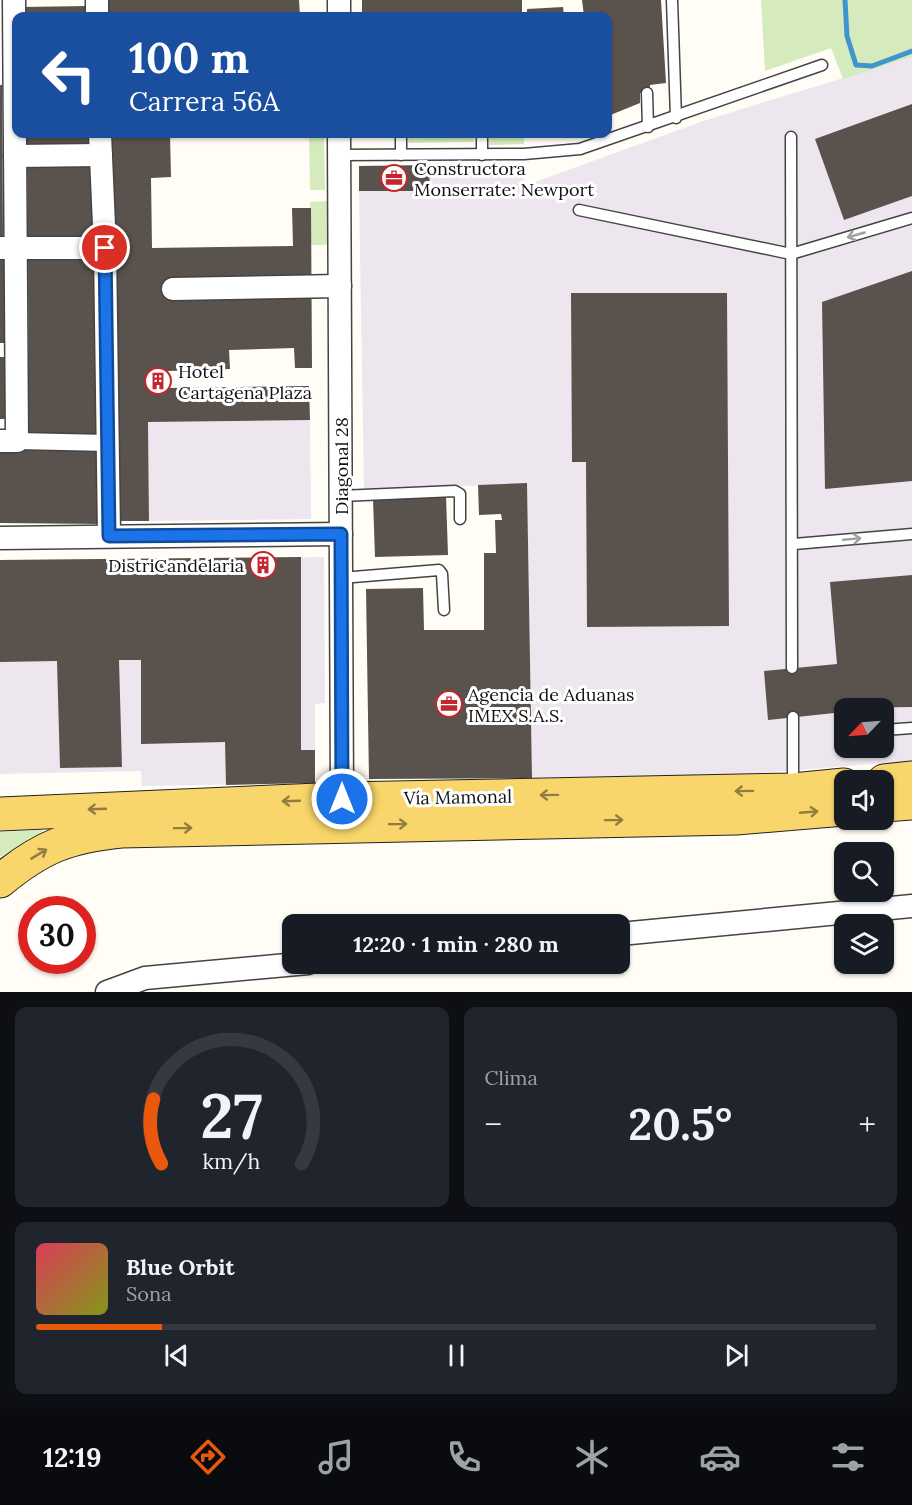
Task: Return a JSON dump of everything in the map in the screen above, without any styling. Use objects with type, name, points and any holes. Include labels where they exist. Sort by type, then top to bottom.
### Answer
[{"type":"main road","points":[[894,780],[912,778]]},
{"type":"main road","name":"Vía Mamonal","points":[[0,814],[342,799],[793,790],[834,786]]},
{"type":"main road","points":[[894,805],[912,803]]},
{"type":"main road","name":"Vía Mamonal","points":[[0,881],[17,866],[48,848],[82,835],[146,829],[736,818],[834,810]]},
{"type":"street","points":[[12,21],[7,74],[12,125]]},
{"type":"street","points":[[13,138],[15,156],[8,248],[9,441],[108,443]]},
{"type":"street","points":[[15,156],[101,144],[105,248],[109,536]]},
{"type":"street","name":"Diagonal 28","points":[[339,144],[342,799]]},
{"type":"street","points":[[8,248],[105,248]]},
{"type":"street","points":[[173,289],[340,286]]},
{"type":"street","points":[[0,538],[341,534]]},
{"type":"street","points":[[630,933],[912,906]]},
{"type":"street","points":[[107,992],[145,978],[282,965]]},
{"type":"lane","points":[[672,0],[676,118]]},
{"type":"lane","points":[[612,137],[676,118],[822,65]]},
{"type":"lane","points":[[647,93],[648,127]]},
{"type":"lane","points":[[791,137],[794,544],[792,668]]},
{"type":"lane","points":[[401,138],[401,155]]},
{"type":"lane","points":[[482,138],[482,155]]},
{"type":"lane","points":[[339,144],[401,155],[482,155],[558,153],[610,138]]},
{"type":"lane","points":[[579,210],[791,254],[912,218]]},
{"type":"lane","points":[[341,496],[455,491],[460,494],[460,519]]},
{"type":"lane","points":[[794,544],[912,534]]},
{"type":"lane","points":[[341,578],[439,570],[442,574],[444,610]]},
{"type":"lane","points":[[793,717],[793,790]]},
{"type":"lane","points":[[894,729],[912,728]]},
{"type":"shaded area","points":[[912,57],[912,761],[747,774],[532,778],[527,484],[364,489],[359,191],[429,191],[429,165],[523,165],[524,186],[706,120]]},
{"type":"shaded area","points":[[310,420],[311,519],[149,521],[148,422]]},
{"type":"shaded area","points":[[324,557],[325,703],[315,704],[315,783],[142,786],[141,771],[0,774],[0,560]]},
{"type":"green space","points":[[761,0],[912,0],[912,57],[843,79],[831,48],[765,71]]},
{"type":"green space","points":[[309,138],[324,138],[325,190],[310,190]]},
{"type":"green space","points":[[409,138],[474,138],[474,142],[408,143]]},
{"type":"green space","points":[[489,138],[524,138],[524,144],[489,145]]},
{"type":"green space","points":[[328,201],[329,245],[311,245],[310,202]]},
{"type":"green space","points":[[42,830],[44,833],[0,857],[0,832]]},
{"type":"building","points":[[107,0],[299,0],[300,12],[108,12]]},
{"type":"building","points":[[362,0],[522,0],[522,12],[362,12]]},
{"type":"building","points":[[582,0],[661,0],[666,83],[650,85],[650,93],[640,93],[640,103],[612,114],[612,12],[584,12]]},
{"type":"building","points":[[88,6],[89,12],[21,12],[21,7]]},
{"type":"building","points":[[563,7],[564,12],[527,12],[527,9]]},
{"type":"building","points":[[0,85],[2,85],[3,237],[0,237]]},
{"type":"building","points":[[912,104],[912,196],[844,220],[815,139]]},
{"type":"building","points":[[23,138],[91,138],[91,144],[23,145]]},
{"type":"building","points":[[110,138],[170,138],[171,177],[151,178],[152,248],[293,246],[292,208],[311,208],[312,368],[295,368],[294,348],[229,350],[230,369],[168,371],[168,388],[309,386],[310,420],[148,422],[149,521],[115,521]]},
{"type":"building","points":[[27,160],[97,160],[98,237],[28,238]]},
{"type":"building","name":"Constructora Monserrate: Newport","points":[[429,165],[430,191],[359,191],[359,166]]},
{"type":"building","points":[[28,258],[98,258],[98,438],[29,437]]},
{"type":"building","points":[[0,260],[5,260],[4,343],[0,343]]},
{"type":"building","points":[[912,271],[912,481],[825,489],[822,302]]},
{"type":"building","points":[[571,293],[727,293],[729,626],[587,627],[586,462],[572,462]]},
{"type":"building","points":[[0,357],[5,357],[6,419],[0,419]]},
{"type":"building","points":[[0,447],[101,449],[100,524],[0,523]]},
{"type":"building","name":"Agencia de Aduanas IMEX S.A.S.","points":[[527,483],[532,778],[369,779],[366,589],[423,588],[424,630],[484,630],[484,553],[496,553],[495,520],[502,520],[501,514],[479,515],[478,485]]},
{"type":"building","points":[[446,496],[448,555],[375,557],[373,499]]},
{"type":"building","points":[[301,557],[301,750],[315,750],[315,783],[226,785],[225,742],[141,744],[141,660],[119,660],[122,767],[60,768],[57,661],[0,662],[0,560]]},
{"type":"building","points":[[912,575],[912,707],[894,707],[894,698],[834,698],[834,713],[768,720],[764,671],[837,664],[830,582]]},
{"type":"waterway","points":[[845,0],[847,36],[856,65],[872,66],[912,51]]},
{"type":"place","name":"Constructora Monserrate: Newport","points":[[394,178]]},
{"type":"place","name":"Hotel Cartagena Plaza","points":[[158,381]]},
{"type":"place","name":"DistriCandelaria","points":[[263,565]]},
{"type":"place","name":"Agencia de Aduanas IMEX S.A.S.","points":[[449,704]]},
{"type":"route","points":[[105,248],[109,536],[341,534],[342,799]]}]
